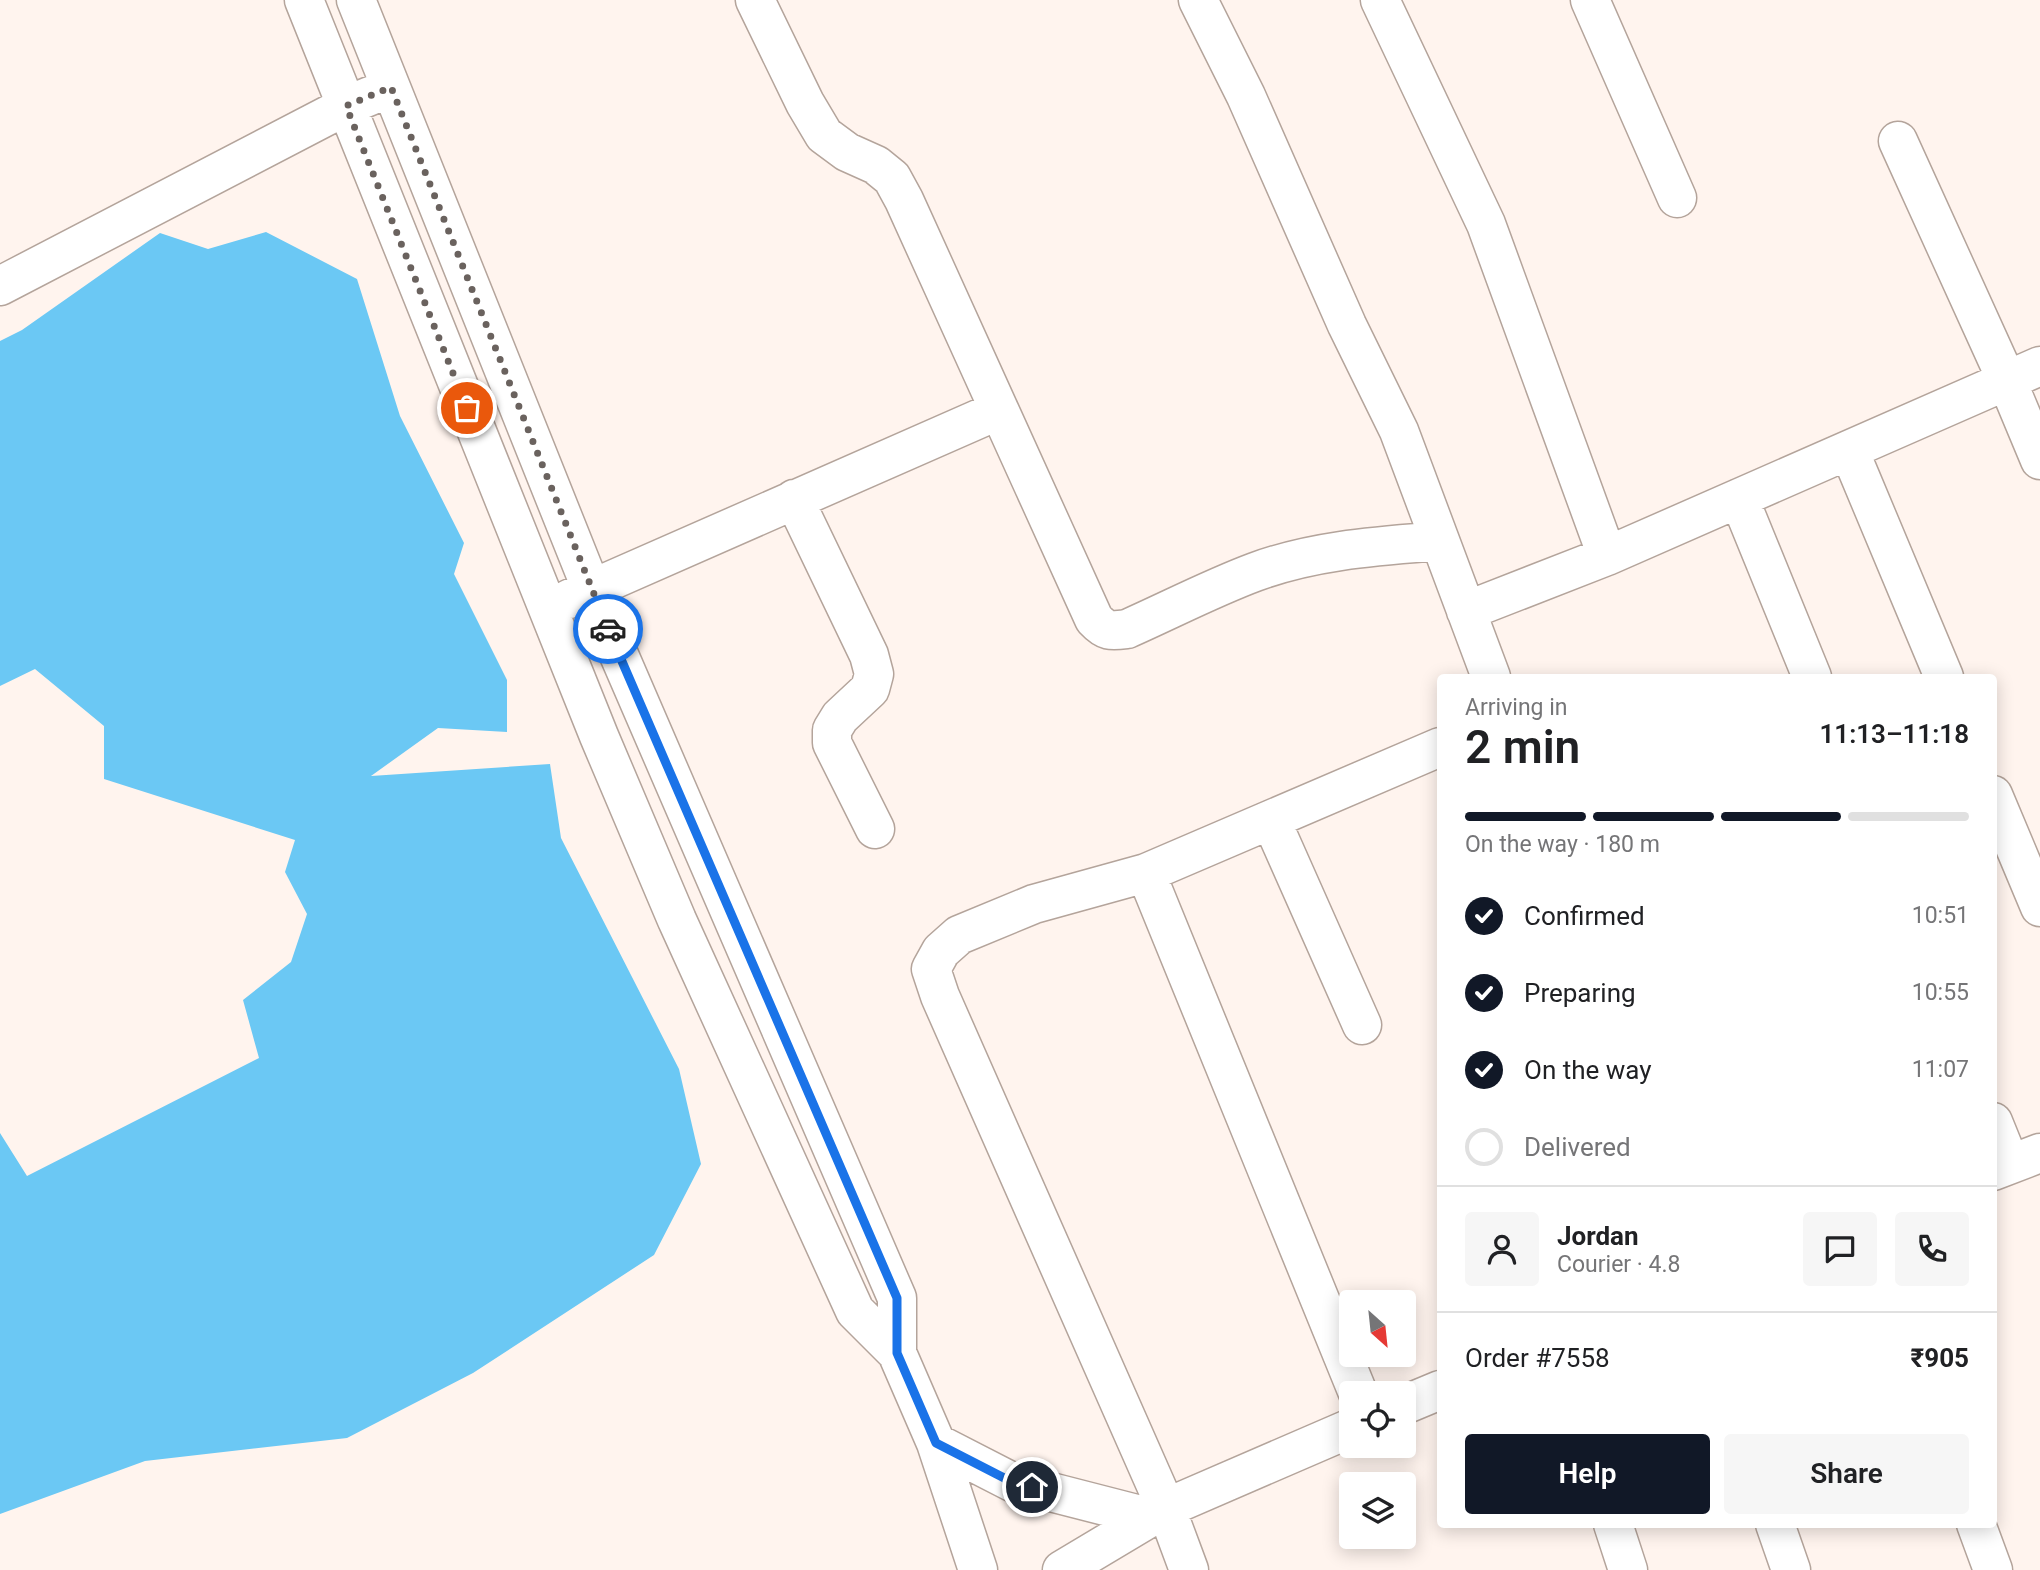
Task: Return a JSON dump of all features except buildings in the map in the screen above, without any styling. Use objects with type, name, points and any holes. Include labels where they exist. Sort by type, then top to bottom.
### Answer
[{"type":"street","points":[[304,0],[599,736],[677,920],[855,1311],[897,1353],[936,1443],[978,1570]]},
{"type":"street","points":[[356,0],[591,588],[897,1298],[897,1353]]},
{"type":"street","points":[[755,0],[805,103],[824,135],[847,152],[876,165],[892,178],[1094,619],[1102,628],[1113,631],[1127,629],[1256,572],[1307,557],[1363,547],[1440,541]]},
{"type":"street","points":[[1198,0],[1246,96],[1347,325],[1399,431],[1490,674]]},
{"type":"street","points":[[1380,0],[1486,224],[1607,556]]},
{"type":"street","points":[[1590,0],[1677,198]]},
{"type":"street","points":[[0,286],[346,106],[391,87]]},
{"type":"street","points":[[1898,141],[2023,373],[2040,460]]},
{"type":"street","points":[[1466,611],[1607,556],[2023,373]]},
{"type":"street","points":[[548,609],[999,410]]},
{"type":"street","points":[[1849,450],[1943,674]]},
{"type":"street","points":[[1739,498],[1811,674]]},
{"type":"street","points":[[794,499],[869,655],[874,674],[870,689],[840,717],[832,730],[832,743],[875,829]]},
{"type":"street","points":[[1189,1570],[1157,1512],[940,996],[932,969],[941,951],[959,935],[1034,904],[1146,873],[1437,748]]},
{"type":"street","points":[[1997,805],[2040,907]]},
{"type":"street","points":[[1270,820],[1362,1025]]},
{"type":"street","points":[[1146,873],[1353,1381]]},
{"type":"street","points":[[1997,1129],[2015,1163]]},
{"type":"street","points":[[1416,1400],[1437,1391]]},
{"type":"street","points":[[1062,1570],[1157,1512],[1339,1433]]},
{"type":"street","points":[[936,1443],[1012,1482],[1157,1512]]},
{"type":"street","points":[[1614,1528],[1628,1570]]},
{"type":"street","points":[[1776,1528],[1791,1570]]},
{"type":"street","points":[[1977,1528],[1993,1570]]},
{"type":"water","points":[[266,232],[357,279],[400,416],[464,543],[454,574],[507,680],[507,732],[438,728],[371,776],[550,764],[561,838],[679,1069],[701,1164],[654,1255],[473,1373],[347,1438],[145,1461],[0,1514],[0,1133],[27,1176],[259,1058],[243,1000],[291,962],[307,914],[285,872],[295,840],[104,779],[104,726],[35,669],[0,686],[0,341],[22,330],[160,233],[208,249]]},
{"type":"way so far","points":[[467,408],[346,106],[391,87],[608,629]]},
{"type":"route","points":[[608,629],[897,1298],[897,1353],[936,1443],[1012,1482],[1032,1487]]}]
